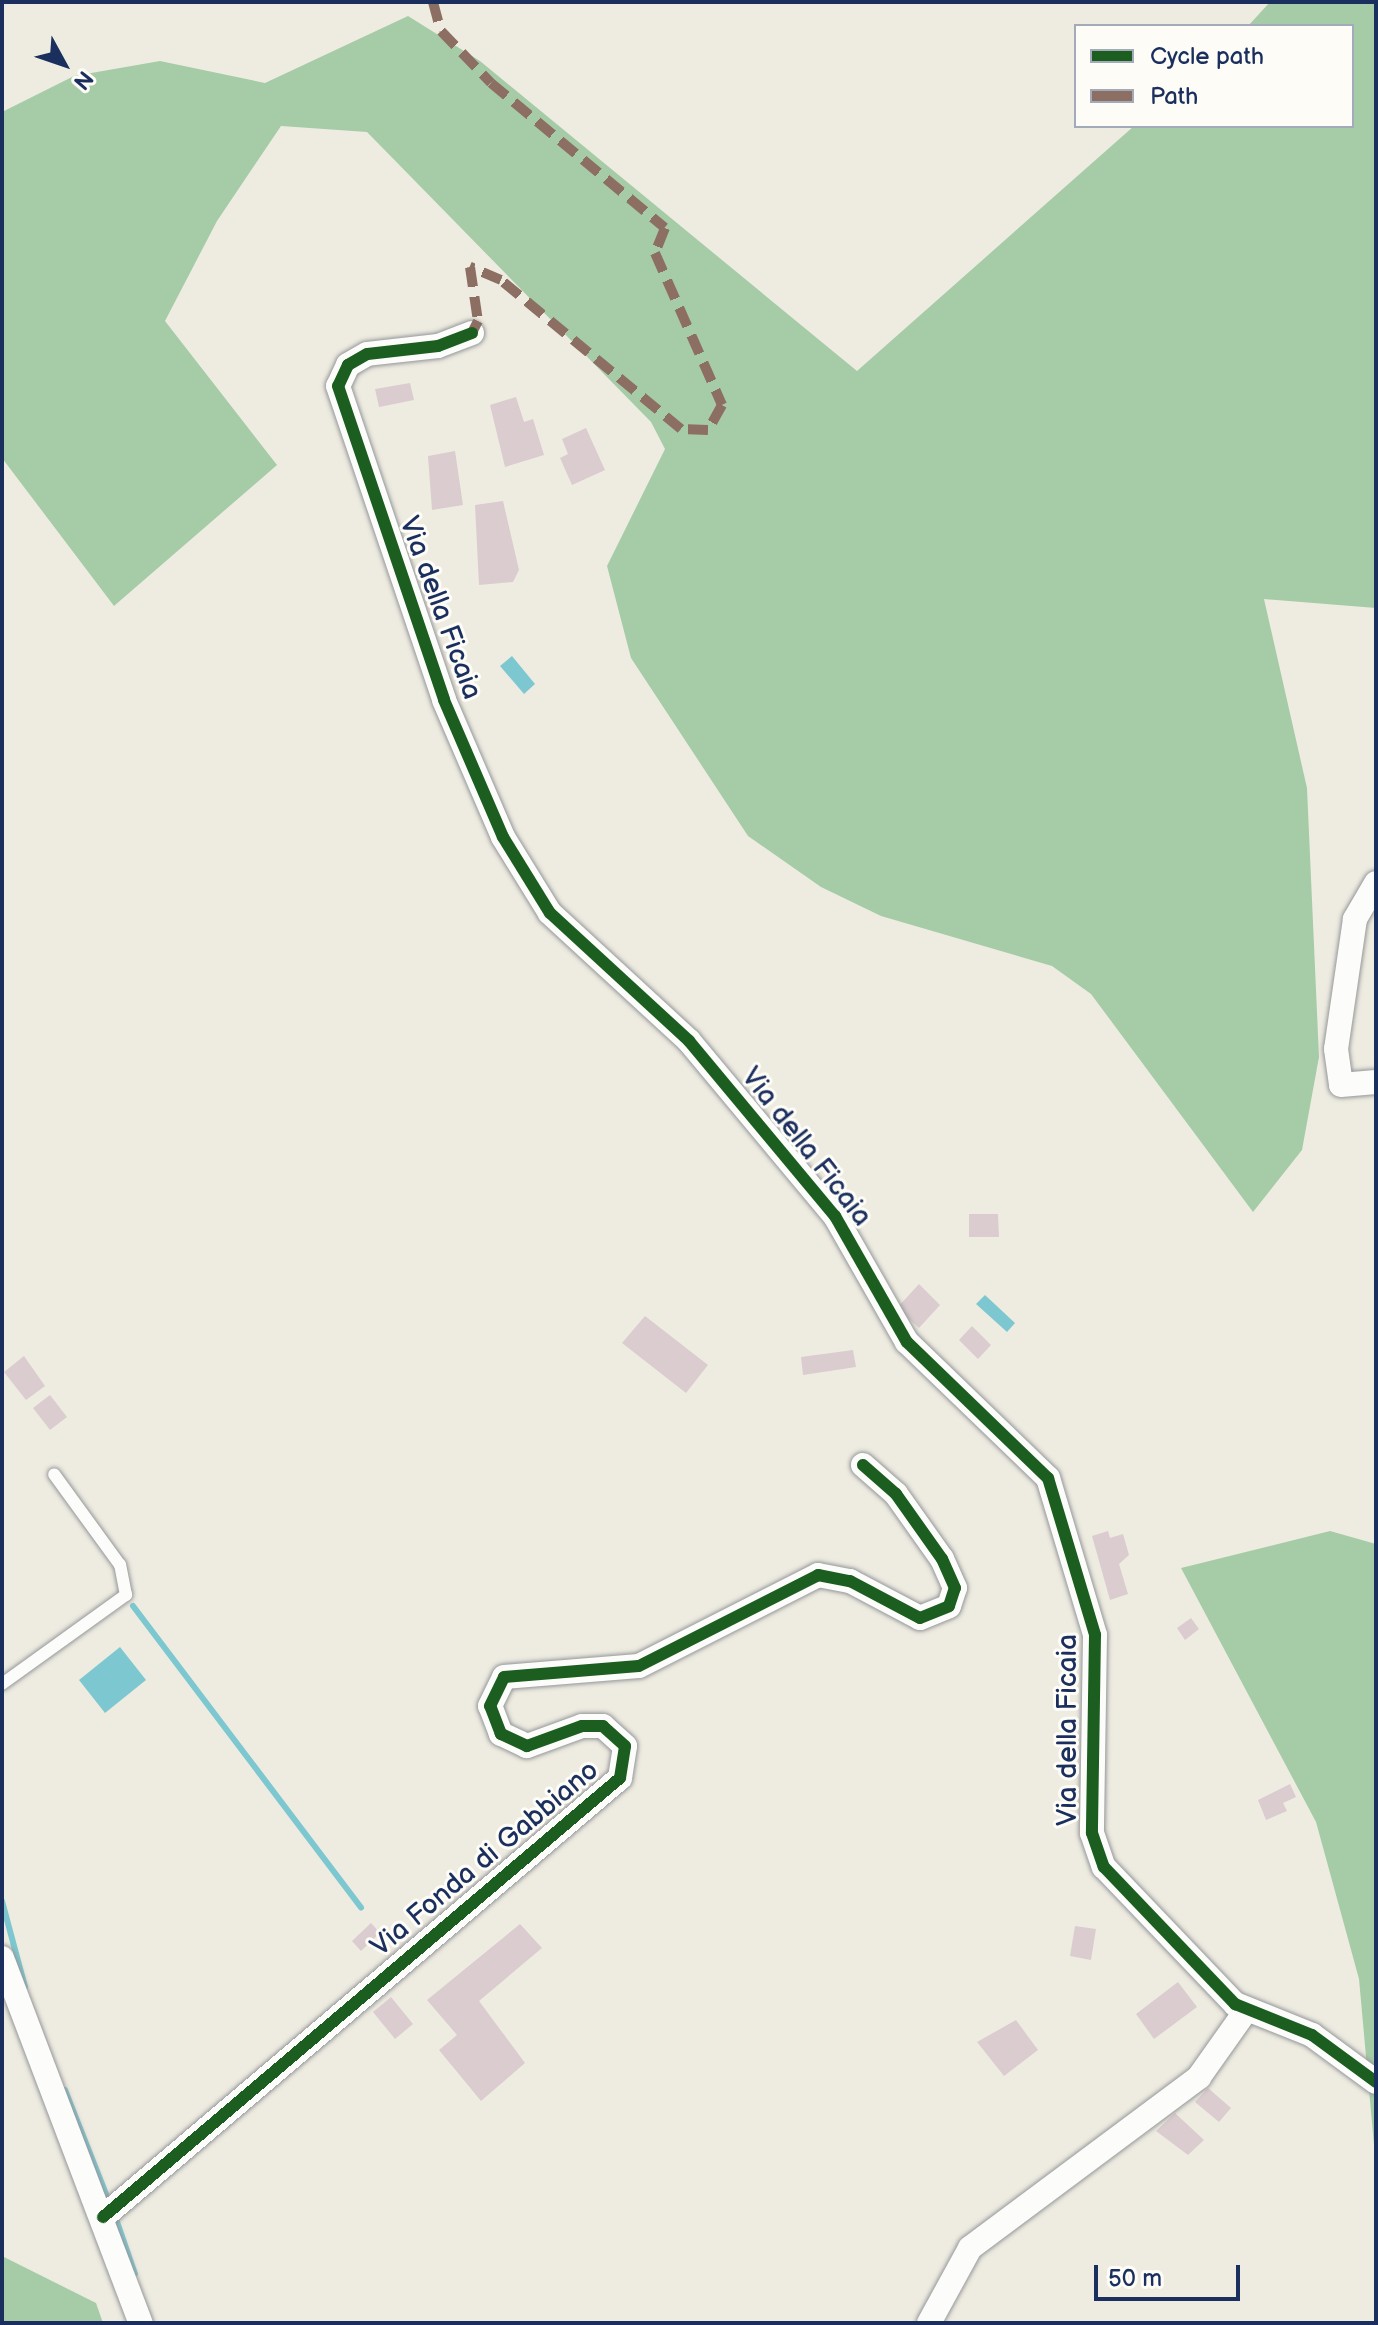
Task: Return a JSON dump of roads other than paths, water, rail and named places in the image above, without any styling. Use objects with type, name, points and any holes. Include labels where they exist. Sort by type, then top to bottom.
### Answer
[{"type":"street","name":"Via della Ficaia","points":[[472,333],[438,346],[367,354],[348,365],[338,386],[488,806],[550,913],[689,1041],[835,1216],[907,1342],[1048,1478],[1095,1635],[1095,1848],[1113,1878],[1245,2012],[1312,2035],[1376,2082]]},
{"type":"street","points":[[1376,883],[1355,919],[1336,1049],[1341,1085],[1376,1082]]},
{"type":"street","name":"Via Fonda di Gabbiano","points":[[103,2217],[620,1778],[625,1746],[603,1726],[582,1726],[527,1746],[501,1734],[490,1706],[504,1677],[639,1666],[818,1575],[850,1581],[920,1618],[949,1606],[955,1588],[942,1559],[896,1494],[863,1465]]},
{"type":"street","points":[[2,1958],[141,2323]]},
{"type":"street","points":[[929,2323],[970,2248],[1199,2077],[1245,2012]]},
{"type":"lane","points":[[2,1684],[126,1595],[120,1565],[54,1474]]},
{"type":"water","points":[[512,656],[535,684],[524,694],[500,666]]},
{"type":"water","points":[[985,1295],[1015,1323],[1007,1332],[976,1304]]},
{"type":"water","points":[[120,1647],[146,1680],[105,1713],[79,1680]]},
{"type":"waterway","points":[[133,1606],[361,1907]]},
{"type":"waterway","points":[[2,1901],[25,1987]]},
{"type":"waterway","points":[[65,2090],[106,2194]]},
{"type":"waterway","points":[[115,2216],[135,2274]]}]
